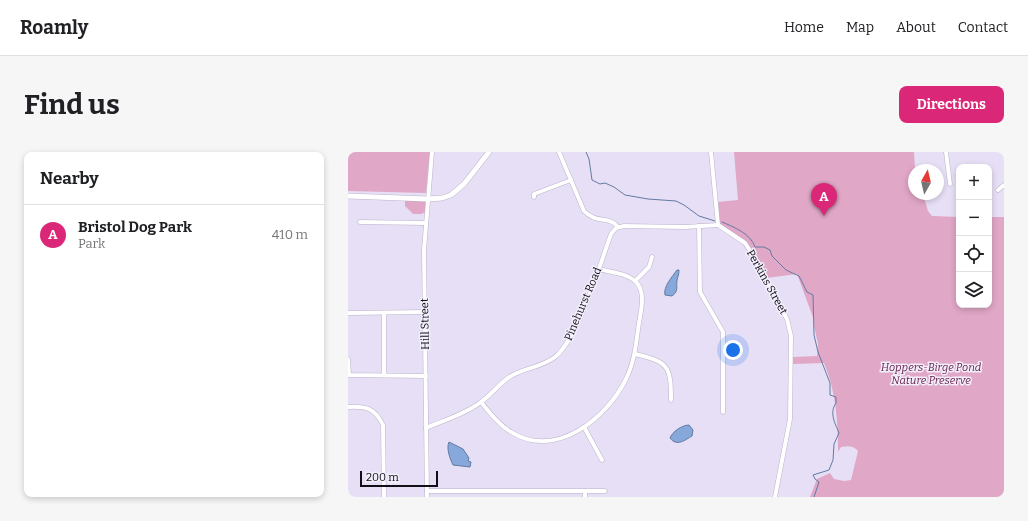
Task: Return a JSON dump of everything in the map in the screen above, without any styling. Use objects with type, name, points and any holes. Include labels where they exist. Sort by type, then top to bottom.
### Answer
[{"type":"main road","points":[[348,196],[428,199],[446,196],[459,189],[489,152]]},
{"type":"street","name":"Hill Street","points":[[427,497],[424,250],[432,152]]},
{"type":"street","points":[[559,152],[581,206],[587,214],[596,219],[612,221],[616,223],[618,227],[718,225],[711,152]]},
{"type":"street","points":[[946,152],[950,184]]},
{"type":"street","points":[[534,197],[534,194],[571,180]]},
{"type":"street","points":[[998,190],[1004,185]]},
{"type":"street","points":[[360,222],[426,223]]},
{"type":"street","name":"Perkins Street","points":[[718,225],[745,243],[761,268],[787,319],[791,343],[790,419],[775,497]]},
{"type":"street","points":[[699,226],[700,292],[723,332],[724,412]]},
{"type":"street","name":"Pinehurst Road","points":[[426,428],[460,415],[481,402],[510,377],[520,371],[545,363],[561,352],[582,312],[611,234],[618,227]]},
{"type":"street","points":[[635,281],[648,267],[652,257]]},
{"type":"street","points":[[481,402],[502,426],[520,437],[532,440],[547,441],[564,437],[584,427],[611,404],[626,378],[635,354],[642,294],[635,281],[622,275],[598,269]]},
{"type":"street","points":[[348,313],[425,312]]},
{"type":"street","points":[[384,313],[384,375]]},
{"type":"street","points":[[635,354],[655,358],[666,365],[670,375],[671,400]]},
{"type":"street","points":[[348,359],[349,375],[426,376]]},
{"type":"street","points":[[348,407],[372,409],[379,416],[383,425],[384,497]]},
{"type":"street","points":[[584,427],[602,460]]},
{"type":"street","points":[[427,491],[605,491]]},
{"type":"street","points":[[585,491],[585,497]]},
{"type":"green space","points":[[348,152],[430,152],[426,193],[348,191]]},
{"type":"green space","name":"Hoppers-Birge Pond Nature Preserve","points":[[734,152],[914,152],[915,164],[908,164],[908,200],[925,200],[928,211],[932,216],[956,217],[956,308],[992,308],[992,217],[1004,217],[1004,497],[810,497],[817,479],[830,473],[834,479],[844,481],[851,480],[858,451],[848,446],[841,447],[838,452],[836,407],[831,384],[824,363],[793,364],[793,357],[817,356],[818,344],[814,320],[797,274],[766,278],[745,243],[718,225],[716,205],[719,204],[718,202],[738,200]]},
{"type":"green space","points":[[405,200],[425,201],[426,212],[421,214],[413,214],[405,206]]},
{"type":"water","points":[[677,270],[679,271],[676,292],[672,296],[665,295],[665,289]]},
{"type":"water","points":[[689,425],[693,430],[692,436],[684,441],[678,442],[673,441],[670,438],[678,429]]},
{"type":"water","points":[[449,442],[463,449],[469,458],[468,461],[471,462],[470,467],[453,465],[448,450]]},
{"type":"waterway","points":[[586,152],[589,159],[592,180],[600,184],[605,183],[614,187],[625,195],[648,199],[676,201],[699,216],[715,221]]},
{"type":"waterway","points":[[722,222],[737,229],[750,238],[755,247],[764,247],[770,250],[772,256],[786,270],[799,276],[807,292],[813,295],[814,335],[818,352],[830,383],[830,395],[836,397],[833,414],[834,422],[839,433],[834,444],[833,460],[829,470],[813,475],[819,482],[814,497]]},
{"type":"place","name":"Bristol Dog Park","points":[[824,216]]}]
